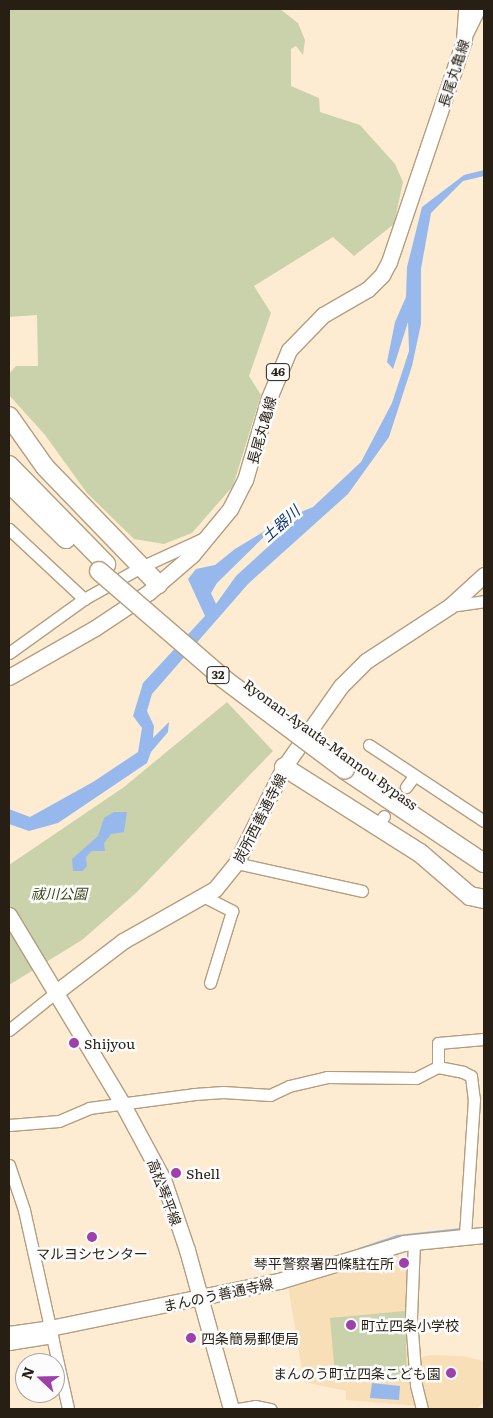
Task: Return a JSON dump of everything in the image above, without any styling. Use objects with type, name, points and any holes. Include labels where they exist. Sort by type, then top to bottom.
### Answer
[{"type":"highway","points":[[9,416],[45,467],[158,584]]},
{"type":"highway","name":"Ryonan-Ayauta-Mannou Bypass","points":[[9,465],[102,567]]},
{"type":"highway","name":"Ryonan-Ayauta-Mannou Bypass","points":[[9,484],[102,567],[349,767],[484,864]]},
{"type":"highway","points":[[284,767],[381,821],[443,870],[470,896],[484,899]]},
{"type":"highway","name":"Ryonan-Ayauta-Mannou Bypass","points":[[349,767],[484,850]]},
{"type":"main road","name":"長尾丸亀線","points":[[9,677],[95,628],[158,584],[192,555],[230,509],[245,480],[269,398],[289,350],[323,315],[368,289],[382,275],[389,262],[458,59],[467,24],[466,9]]},
{"type":"main road","name":"炭所西善通寺線","points":[[55,993],[123,941],[215,888],[236,863],[284,767],[354,671],[384,647],[450,606],[484,575]]},
{"type":"main road","points":[[9,915],[55,993]]},
{"type":"main road","name":"高松琴平線","points":[[55,993],[122,1103],[163,1179],[201,1298],[231,1409]]},
{"type":"main road","name":"まんのう善通寺線","points":[[9,1334],[51,1333],[302,1275],[394,1245],[465,1232],[484,1235]]},
{"type":"street","points":[[458,59],[478,9]]},
{"type":"street","points":[[9,529],[84,599]]},
{"type":"street","points":[[9,653],[84,599],[141,567],[208,537]]},
{"type":"street","points":[[450,606],[484,601]]},
{"type":"street","points":[[369,745],[484,821]]},
{"type":"street","points":[[406,787],[414,776]]},
{"type":"street","points":[[236,863],[362,891]]},
{"type":"street","points":[[203,896],[232,911],[224,921],[210,983]]},
{"type":"street","points":[[9,1030],[55,993]]},
{"type":"street","points":[[438,1067],[438,1043],[484,1039]]},
{"type":"street","points":[[9,1125],[59,1121],[89,1108],[122,1103],[223,1092],[270,1095],[288,1086],[327,1077],[416,1078],[438,1067],[463,1072],[471,1076],[473,1082],[470,1191],[465,1232]]},
{"type":"street","points":[[9,1165],[24,1210],[68,1409]]},
{"type":"street","points":[[414,1242],[411,1318],[416,1385],[422,1409]]},
{"type":"street","points":[[9,1344],[51,1333]]},
{"type":"street","points":[[238,1409],[255,1406],[272,1409]]},
{"type":"shaded area","name":"町立四条小学校","points":[[398,1253],[400,1271],[411,1270],[417,1406],[346,1400],[346,1391],[304,1382],[288,1286]]},
{"type":"shaded area","name":"まんのう町立四条こども園","points":[[431,1355],[463,1356],[484,1361],[484,1402],[477,1409],[425,1409],[418,1358]]},
{"type":"green space","points":[[9,9],[280,9],[298,23],[305,40],[303,55],[296,46],[291,49],[291,86],[319,98],[320,112],[360,125],[395,164],[403,182],[394,224],[354,256],[333,237],[254,286],[271,313],[249,376],[261,395],[233,486],[192,533],[164,544],[134,539],[87,493],[45,435],[9,395],[9,374],[16,366],[38,366],[37,315],[9,317]]},
{"type":"green space","name":"祓川公園","points":[[227,702],[273,751],[136,893],[82,940],[9,985],[9,865],[124,787]]},
{"type":"green space","points":[[405,1311],[407,1381],[335,1375],[330,1318]]},
{"type":"water","points":[[484,170],[484,176],[463,181],[431,213],[421,269],[421,324],[412,366],[389,437],[348,494],[248,584],[152,694],[147,711],[154,726],[153,738],[169,722],[168,732],[151,752],[147,763],[58,823],[29,831],[9,824],[9,809],[30,817],[93,782],[138,752],[142,728],[133,716],[143,683],[205,616],[188,579],[196,569],[215,565],[235,549],[278,523],[217,583],[211,593],[216,604],[236,576],[292,525],[289,517],[313,507],[361,462],[392,403],[409,351],[408,322],[393,369],[387,362],[395,322],[406,297],[407,267],[422,207],[464,175]]},
{"type":"water","points":[[114,812],[127,812],[124,832],[111,834],[104,843],[105,851],[92,851],[86,857],[87,866],[83,871],[73,871],[72,859],[98,836],[104,818]]},
{"type":"water","points":[[372,1383],[400,1386],[399,1400],[370,1398]]},
{"type":"waterway","points":[[359,1249],[397,1236],[461,1229]]},
{"type":"tunnel","points":[[390,808],[406,787]]},
{"type":"place","name":"Shijyou","points":[[74,1043]]},
{"type":"place","name":"Shell","points":[[176,1173]]},
{"type":"place","name":"マルヨシセンター","points":[[92,1237]]},
{"type":"place","name":"琴平警察署四條駐在所","points":[[404,1263]]},
{"type":"place","name":"町立四条小学校","points":[[351,1325]]},
{"type":"place","name":"四条簡易郵便局","points":[[191,1338]]},
{"type":"place","name":"まんのう町立四条こども園","points":[[451,1373]]},
{"type":"water label","name":"土器川","points":[[280,523]]}]
